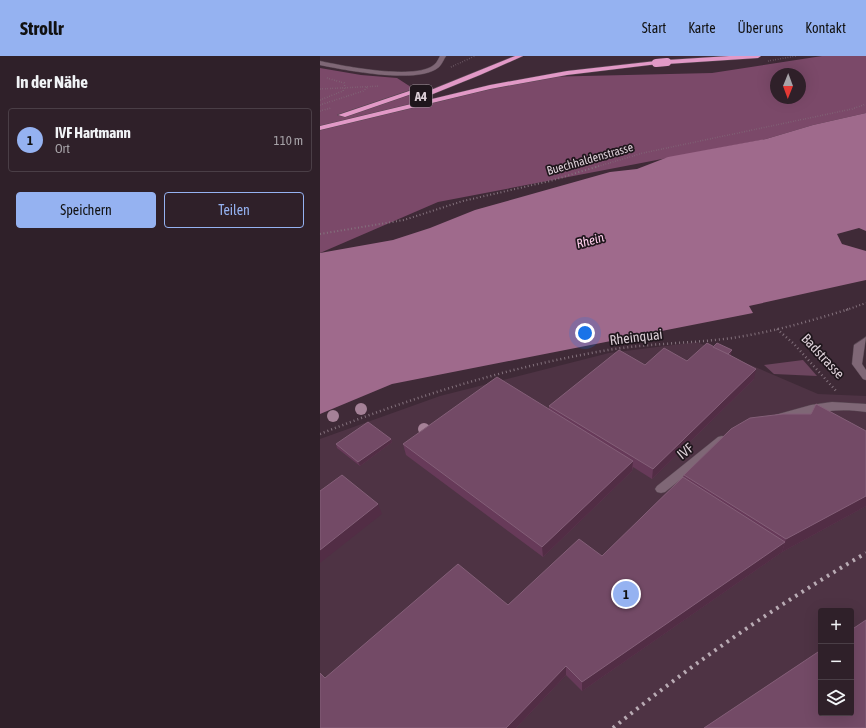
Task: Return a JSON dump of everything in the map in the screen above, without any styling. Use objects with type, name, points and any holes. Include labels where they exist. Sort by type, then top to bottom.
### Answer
[{"type":"highway","name":"A4","points":[[320,121],[416,91],[504,56]]},
{"type":"highway","name":"A4","points":[[320,128],[431,93],[520,56]]},
{"type":"highway","points":[[320,128],[509,83],[570,73],[656,63],[758,56]]},
{"type":"street","points":[[320,63],[377,72],[403,74],[434,67],[442,61],[443,56]]},
{"type":"street","name":"Badstrasse","points":[[866,340],[859,345],[857,364],[866,377]]},
{"type":"street","points":[[766,422],[809,408],[846,404],[866,408]]},
{"type":"street","name":"IVF","points":[[661,489],[730,435]]},
{"type":"path","points":[[446,69],[475,56]]},
{"type":"path","points":[[326,78],[344,83],[345,87]]},
{"type":"path","points":[[320,105],[363,91],[369,86]]},
{"type":"path","points":[[320,89],[383,86]]},
{"type":"path","points":[[320,100],[343,91],[345,87]]},
{"type":"path","name":"Buechhaldenstrasse","points":[[320,234],[404,220],[463,201],[550,181],[643,153],[866,104]]},
{"type":"path","name":"Rheinquai","points":[[320,434],[380,411],[488,376],[544,363],[638,345],[729,338],[777,329],[866,303]]},
{"type":"path","name":"Badstrasse","points":[[777,329],[794,344],[842,396],[846,404]]},
{"type":"shaded area","points":[[822,56],[866,56],[866,113],[813,125],[766,139],[438,202],[320,253],[320,68],[361,75],[397,78],[431,100],[541,77],[712,73]]},
{"type":"shaded area","points":[[697,342],[818,394],[866,396],[866,728],[320,728],[320,439],[440,396],[609,353]]},
{"type":"shaded area","points":[[803,360],[817,376],[774,374],[764,365]]},
{"type":"water","name":"Rhein","points":[[866,113],[866,231],[859,228],[837,234],[842,244],[866,251],[866,280],[749,306],[753,313],[392,384],[320,414],[320,253],[393,240],[430,228],[475,210],[610,172],[637,169],[668,157],[766,139],[813,125]]},
{"type":"building","points":[[707,343],[756,369],[653,469],[549,406],[619,350],[645,365],[664,348],[687,361]]},
{"type":"building","points":[[717,343],[732,350],[728,354],[713,347]]},
{"type":"building","points":[[497,377],[633,461],[542,547],[403,444]]},
{"type":"building","points":[[816,404],[866,431],[866,496],[786,539],[684,475],[731,429],[750,418],[783,414],[811,414]]},
{"type":"building","points":[[368,422],[391,439],[358,462],[336,444]]},
{"type":"building","points":[[342,475],[378,504],[320,550],[320,491]]},
{"type":"building","points":[[683,477],[785,542],[582,682],[566,666],[506,728],[320,728],[320,673],[325,678],[458,564],[508,605],[579,539],[602,556]]},
{"type":"building","points":[[866,620],[866,728],[704,728],[818,652],[818,716],[854,716],[854,628]]},
{"type":"railway","points":[[613,728],[643,704],[736,636],[800,593],[866,553]]},
{"type":"place","name":"IVF Hartmann","points":[[626,594]]}]
